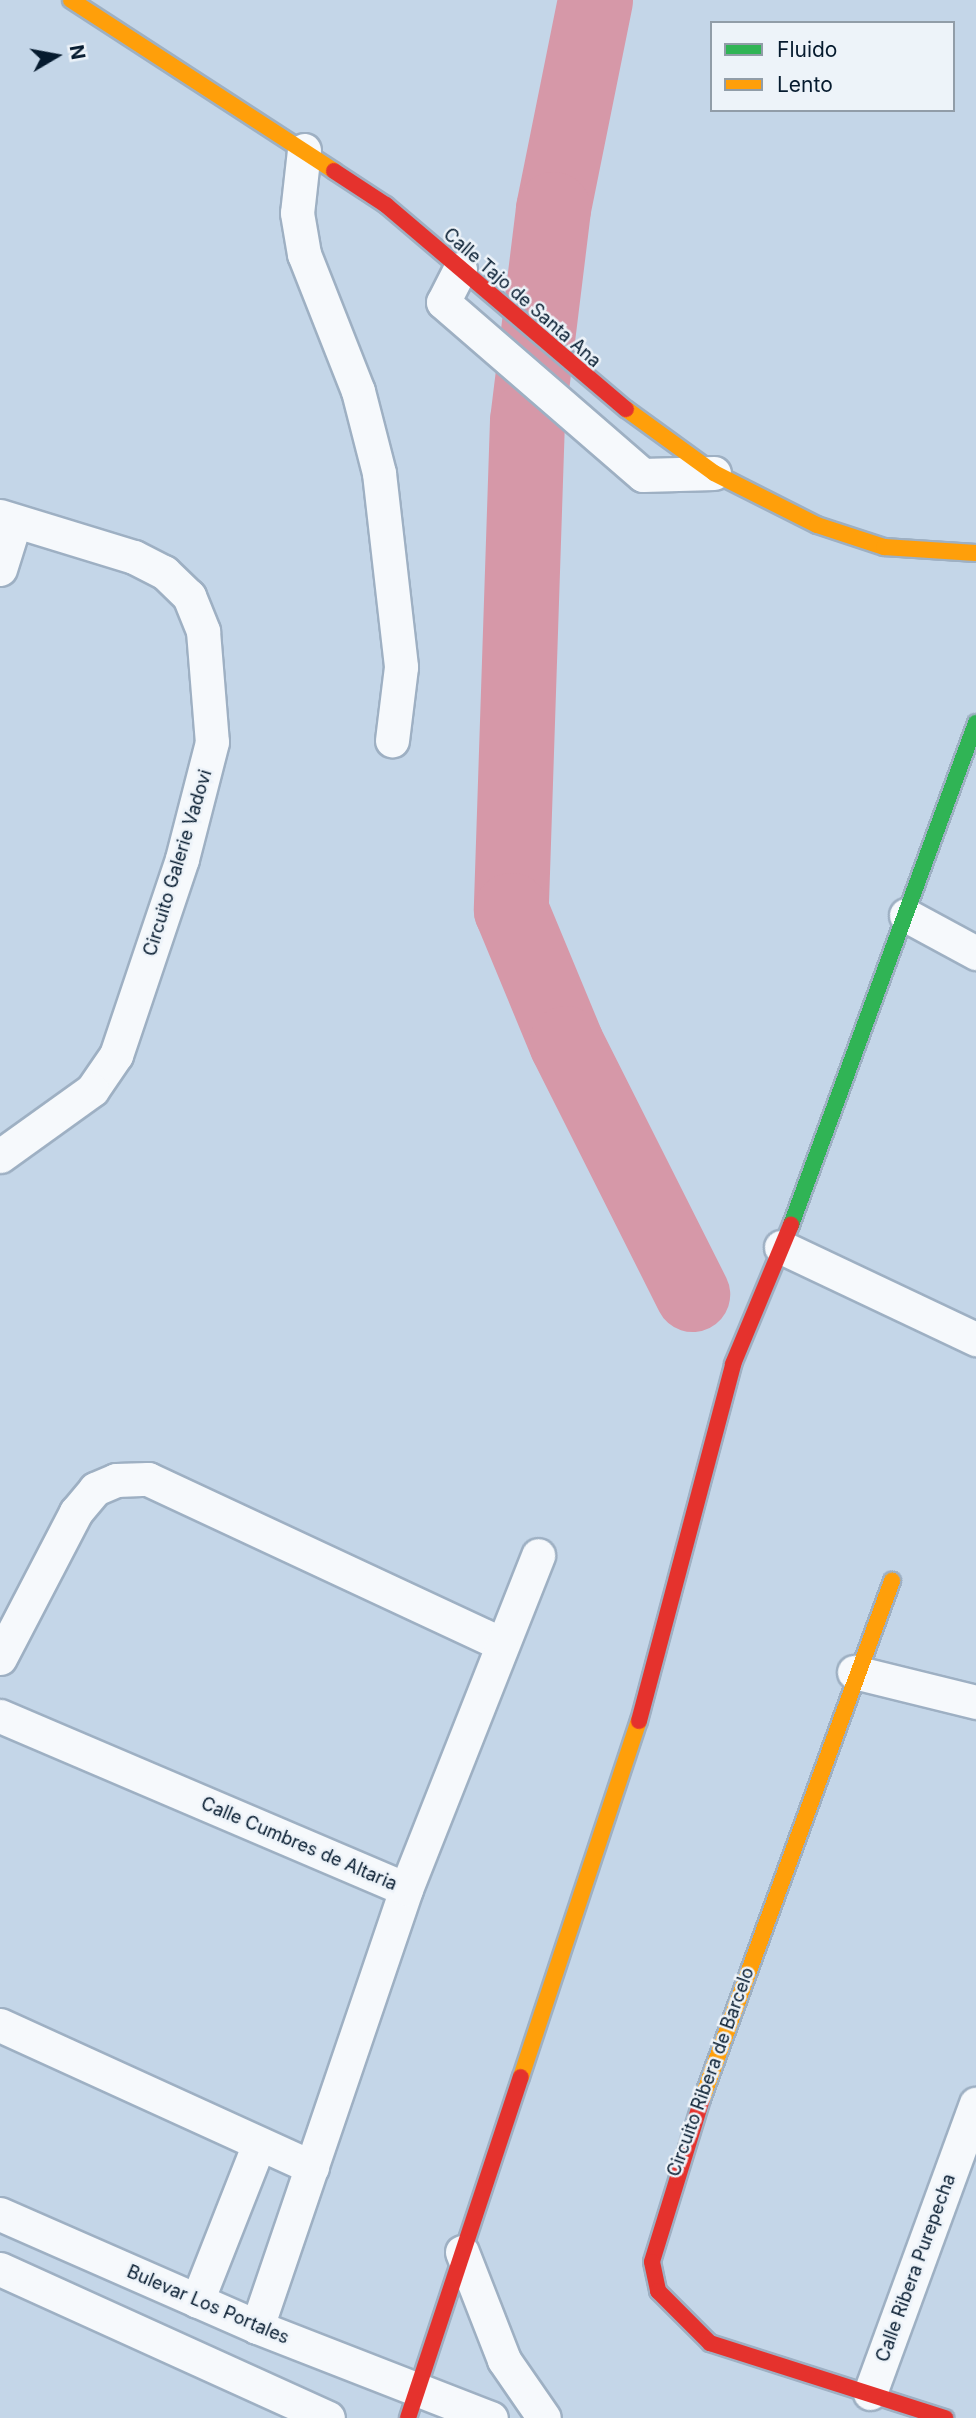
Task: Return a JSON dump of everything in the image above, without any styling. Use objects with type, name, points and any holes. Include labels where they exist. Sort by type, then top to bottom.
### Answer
[{"type":"street","name":"Calle Tajo de Santa Ana","points":[[71,0],[386,205],[642,426],[714,473],[817,525],[884,547],[976,553]]},
{"type":"street","points":[[304,150],[297,213],[304,254],[358,391],[379,473],[401,667],[392,740]]},
{"type":"street","points":[[460,269],[443,302],[643,475],[668,472],[714,473]]},
{"type":"street","points":[[0,569],[8,518]]},
{"type":"street","name":"Circuito Galerie Vadovi","points":[[0,1156],[92,1090],[116,1055],[185,847],[212,742],[203,631],[189,596],[164,572],[134,557],[8,518]]},
{"type":"street","points":[[413,2405],[651,1685],[733,1364],[781,1247],[976,723]]},
{"type":"street","points":[[906,915],[976,953]]},
{"type":"street","points":[[781,1247],[976,1339]]},
{"type":"street","points":[[0,1658],[76,1512],[95,1489],[137,1480],[178,1490],[502,1644]]},
{"type":"street","points":[[406,1889],[538,1555]]},
{"type":"street","name":"Circuito Ribera de Barcelo","points":[[892,1581],[854,1672],[675,2174],[652,2262],[658,2291],[710,2343],[945,2418]]},
{"type":"street","points":[[854,1672],[976,1702]]},
{"type":"street","name":"Calle Cumbres de Altaria","points":[[0,1716],[406,1889],[257,2327]]},
{"type":"street","points":[[0,2025],[258,2146],[312,2166]]},
{"type":"street","name":"Calle Ribera Purepecha","points":[[870,2393],[976,2104]]},
{"type":"street","points":[[197,2301],[258,2146]]},
{"type":"street","name":"Bulevar Los Portales","points":[[0,2214],[257,2327],[413,2405],[491,2418]]},
{"type":"street","points":[[462,2252],[505,2360],[544,2418]]},
{"type":"street","points":[[0,2269],[328,2418]]},
{"type":"waterway","points":[[595,0],[553,209],[527,420],[511,910],[566,1043],[692,1294]]},
{"type":"traffic: fast","points":[[791,1225],[976,723]]},
{"type":"traffic: slow","points":[[71,0],[334,171]]},
{"type":"traffic: slow","points":[[626,409],[714,473],[817,525],[884,547],[976,553]]},
{"type":"traffic: slow","points":[[702,2099],[892,1581]]},
{"type":"traffic: slow","points":[[521,2077],[639,1721]]},
{"type":"traffic: jam","points":[[334,171],[386,205],[626,409]]},
{"type":"traffic: jam","points":[[639,1721],[733,1364],[791,1225]]},
{"type":"traffic: jam","points":[[408,2418],[521,2077]]},
{"type":"traffic: jam","points":[[702,2099],[652,2262],[658,2291],[710,2343],[945,2418]]}]
